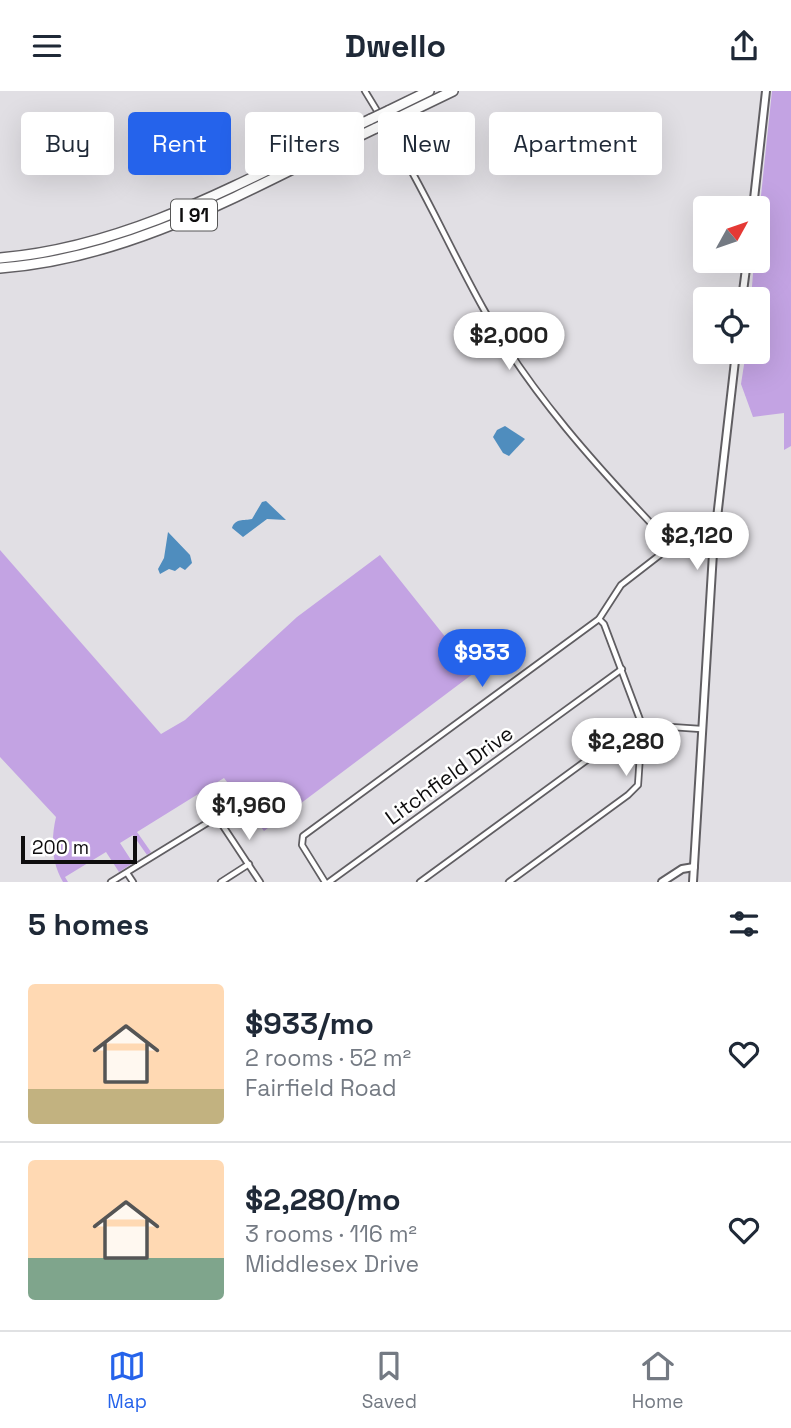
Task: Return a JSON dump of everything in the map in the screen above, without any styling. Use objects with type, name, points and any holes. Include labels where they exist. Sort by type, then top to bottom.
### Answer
[{"type":"highway","name":"I 91","points":[[395,112],[429,91]]},
{"type":"highway","name":"I 91","points":[[398,112],[453,91]]},
{"type":"highway","name":"I 91","points":[[0,268],[77,257],[146,236],[378,121]]},
{"type":"highway","name":"I 91","points":[[0,258],[67,249],[141,227],[374,123]]},
{"type":"street","points":[[365,91],[431,206],[483,308],[529,379],[571,433],[657,530],[674,544],[690,550],[713,553]]},
{"type":"street","points":[[754,196],[766,91]]},
{"type":"street","points":[[693,882],[713,553],[735,364]]},
{"type":"street","points":[[327,882],[301,839],[303,836],[599,619],[621,585],[674,544]]},
{"type":"street","points":[[509,882],[638,785],[642,725],[604,624],[599,619]]},
{"type":"street","name":"Litchfield Drive","points":[[327,882],[622,669]]},
{"type":"street","points":[[420,882],[628,730],[642,725],[701,729]]},
{"type":"street","points":[[111,882],[233,807]]},
{"type":"street","points":[[217,817],[260,882]]},
{"type":"street","points":[[221,882],[249,864]]},
{"type":"street","points":[[662,882],[679,871],[694,867]]},
{"type":"street","points":[[127,873],[134,882]]},
{"type":"shaded area","points":[[772,91],[791,91],[791,446],[784,450],[784,413],[753,417],[741,384],[744,364],[770,364],[770,287],[752,287],[753,273],[770,273],[770,196],[761,196]]},
{"type":"shaded area","points":[[0,550],[161,734],[185,720],[297,617],[380,555],[474,673],[264,831],[224,778],[137,832],[151,852],[147,855],[133,835],[120,843],[133,863],[119,872],[106,852],[65,877],[68,882],[63,882],[56,867],[53,850],[56,817],[0,757]]},
{"type":"water","points":[[505,426],[525,439],[509,456],[503,453],[493,437],[497,430]]},
{"type":"water","points":[[266,501],[286,520],[267,519],[243,537],[232,528],[238,521],[252,519],[262,502]]},
{"type":"water","points":[[168,532],[190,555],[192,563],[185,570],[180,567],[175,571],[169,569],[160,574],[158,569],[164,558]]}]
